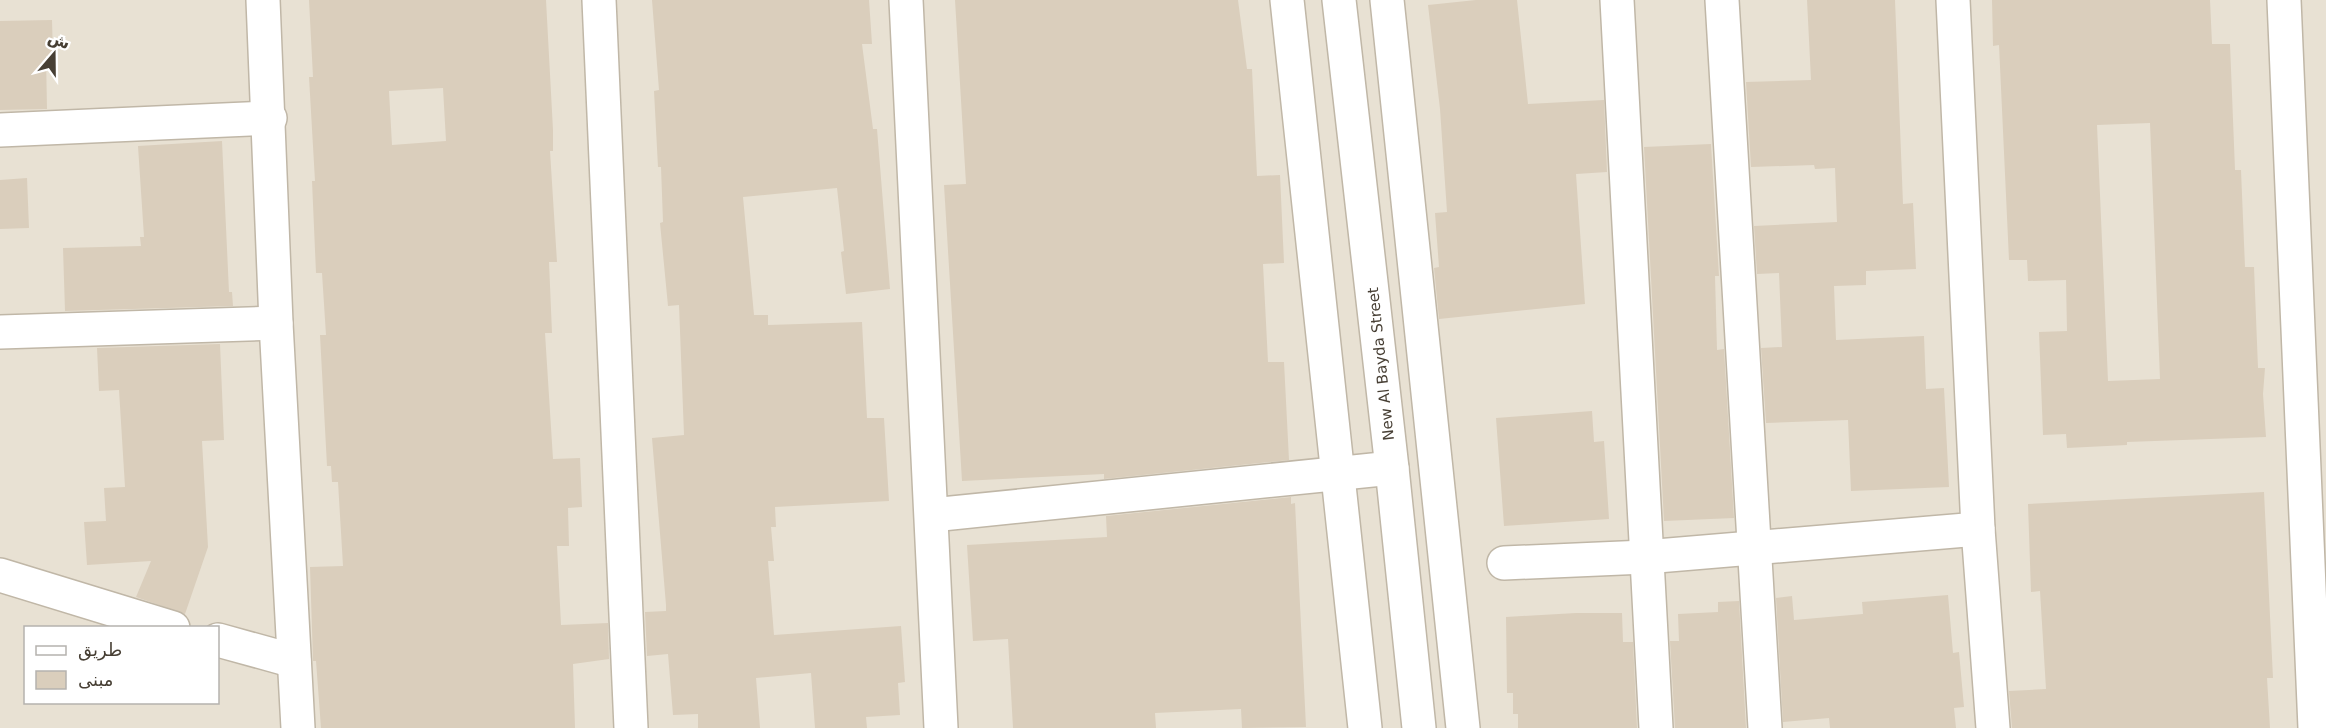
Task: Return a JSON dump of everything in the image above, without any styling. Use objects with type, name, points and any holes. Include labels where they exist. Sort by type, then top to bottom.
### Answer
[{"type":"street","points":[[263,0],[270,118],[276,323],[297,728]]},
{"type":"street","points":[[599,0],[631,728]]},
{"type":"street","points":[[906,0],[941,728]]},
{"type":"street","points":[[1287,0],[1365,728]]},
{"type":"street","name":"New Al Bayda Street","points":[[1339,0],[1419,728]]},
{"type":"street","points":[[1387,0],[1463,728]]},
{"type":"street","points":[[1617,0],[1645,557],[1656,728]]},
{"type":"street","points":[[1722,0],[1766,728]]},
{"type":"street","points":[[1953,0],[1978,529],[1993,728]]},
{"type":"street","points":[[2284,0],[2314,411],[2315,728]]},
{"type":"street","points":[[0,130],[270,118]]},
{"type":"street","points":[[0,332],[276,323]]},
{"type":"street","points":[[932,515],[1392,468]]},
{"type":"street","points":[[1504,563],[1645,557],[1978,529]]},
{"type":"street","points":[[0,575],[170,626]]},
{"type":"street","points":[[219,640],[294,661]]},
{"type":"shaded area","points":[[0,0],[2326,0],[2326,728],[0,728]]},
{"type":"building","points":[[309,0],[546,0],[553,130],[553,151],[550,151],[557,262],[549,262],[552,333],[545,333],[553,459],[580,458],[582,507],[568,508],[569,546],[557,546],[561,625],[608,623],[609,659],[573,664],[575,728],[321,728],[316,661],[313,661],[310,567],[343,566],[338,482],[332,482],[331,466],[327,466],[320,335],[326,335],[322,273],[316,273],[312,181],[315,181],[309,77],[313,77]],"holes":[[[443,88],[446,141],[392,145],[389,91]]]},
{"type":"building","points":[[652,0],[869,0],[872,44],[862,44],[873,129],[877,129],[890,289],[846,294],[837,188],[743,197],[754,315],[768,315],[768,325],[862,322],[867,418],[884,418],[889,501],[775,507],[776,527],[771,527],[774,561],[768,561],[774,635],[901,626],[905,682],[898,683],[900,715],[866,717],[867,728],[815,728],[811,673],[756,678],[760,728],[698,728],[698,714],[673,715],[668,654],[647,656],[645,612],[666,611],[652,438],[684,435],[679,305],[668,306],[660,223],[663,222],[661,167],[658,167],[654,91],[659,90]]},
{"type":"building","points":[[955,0],[1238,0],[1247,69],[1252,69],[1257,176],[1280,175],[1284,263],[1263,264],[1268,362],[1284,362],[1289,460],[1104,479],[1104,474],[962,481],[944,185],[966,184]]},
{"type":"building","points":[[1476,0],[1517,0],[1528,104],[1604,100],[1607,172],[1576,174],[1585,304],[1439,319],[1434,268],[1439,267],[1435,213],[1447,212],[1440,109],[1428,5]]},
{"type":"building","points":[[1807,0],[1895,0],[1903,204],[1913,203],[1916,269],[1866,271],[1866,285],[1834,286],[1836,340],[1924,336],[1926,389],[1944,388],[1949,487],[1851,491],[1848,420],[1766,423],[1761,348],[1782,347],[1779,273],[1757,274],[1754,226],[1837,222],[1835,168],[1815,169],[1814,165],[1751,167],[1746,82],[1811,80]]},
{"type":"building","points":[[1992,0],[2210,0],[2212,44],[2230,44],[2235,170],[2241,170],[2245,267],[2254,267],[2258,368],[2265,368],[2263,394],[2266,437],[2127,442],[2127,445],[2067,448],[2066,434],[2043,435],[2039,332],[2067,331],[2066,280],[2028,281],[2027,260],[2009,260],[1999,45],[1993,46]],"holes":[[[2150,123],[2160,379],[2108,381],[2097,125]]]},
{"type":"building","points":[[52,20],[53,56],[46,56],[47,109],[0,110],[0,21]]},
{"type":"building","points":[[222,141],[229,292],[232,292],[233,306],[65,311],[63,248],[141,246],[140,237],[144,237],[138,146]]},
{"type":"building","points":[[1711,144],[1719,276],[1715,276],[1717,350],[1724,349],[1734,518],[1664,521],[1644,147]]},
{"type":"building","points":[[27,178],[29,228],[0,229],[0,180]]},
{"type":"building","points":[[220,344],[224,440],[202,441],[208,547],[185,614],[136,597],[151,561],[87,565],[84,522],[106,521],[104,488],[125,487],[119,390],[99,391],[97,348]]},
{"type":"building","points":[[1592,411],[1594,442],[1604,441],[1609,519],[1504,526],[1496,418]]},
{"type":"building","points":[[2264,492],[2273,678],[2267,678],[2270,728],[2012,728],[2009,691],[2046,689],[2040,591],[2031,592],[2028,504]]},
{"type":"building","points":[[1291,497],[1291,504],[1295,503],[1306,727],[1242,728],[1241,709],[1155,713],[1156,728],[1013,728],[1008,639],[973,641],[967,545],[1107,537],[1106,516]]},
{"type":"building","points":[[1948,595],[1953,653],[1959,652],[1964,707],[1954,708],[1956,728],[1830,728],[1829,718],[1783,722],[1776,598],[1792,596],[1794,620],[1863,614],[1862,602]]},
{"type":"building","points":[[1739,601],[1746,728],[1675,728],[1670,641],[1679,641],[1678,614],[1718,612],[1718,602]]},
{"type":"building","points":[[1622,613],[1623,642],[1633,642],[1637,728],[1518,728],[1518,714],[1513,714],[1513,693],[1507,693],[1506,617]]}]
